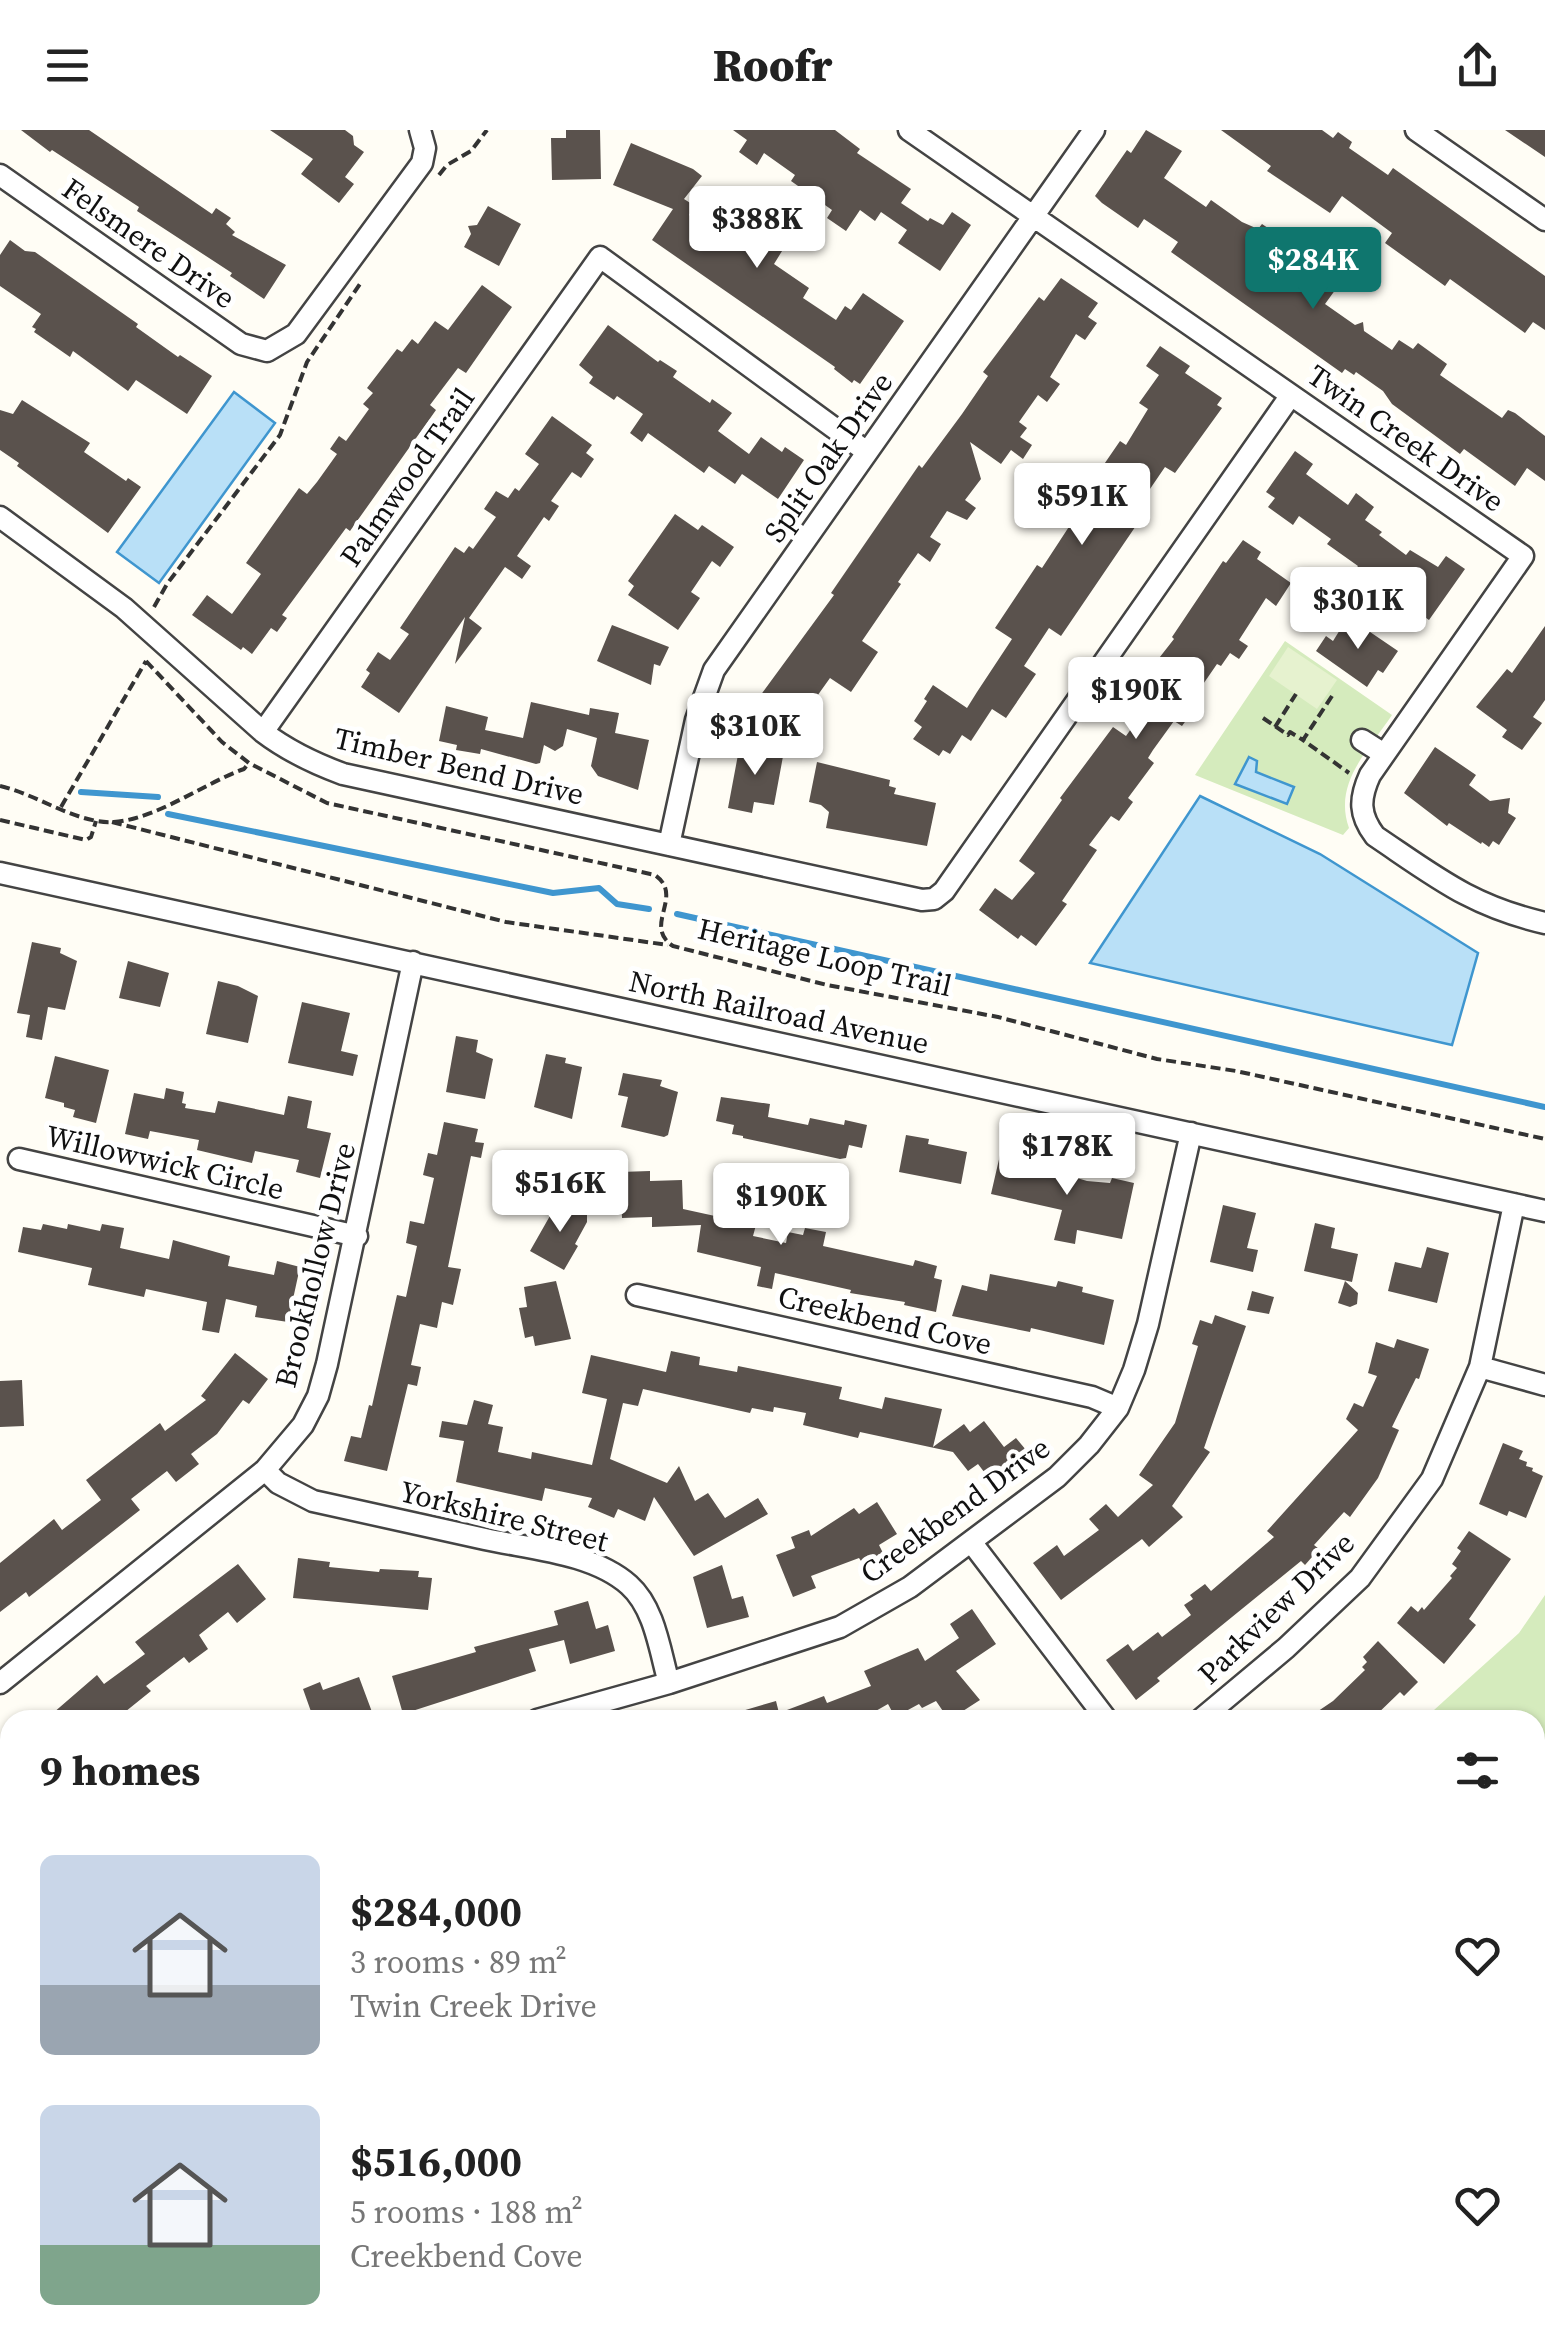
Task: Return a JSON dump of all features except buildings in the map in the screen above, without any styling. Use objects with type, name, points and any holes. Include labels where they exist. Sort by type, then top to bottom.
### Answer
[{"type":"street","name":"Felsmere Drive","points":[[0,176],[241,344],[267,352],[296,334],[422,163],[425,148],[420,130]]},
{"type":"street","name":"Twin Creek Drive","points":[[909,130],[1523,556],[1384,754]]},
{"type":"street","name":"Split Oak Drive","points":[[669,845],[696,720],[714,670],[1094,130]]},
{"type":"street","points":[[1416,130],[1545,220]]},
{"type":"street","name":"Palmwood Trail","points":[[262,732],[600,257],[867,452]]},
{"type":"street","name":"Timber Bend Drive","points":[[0,516],[124,608],[262,732],[303,758],[343,774],[922,900],[934,899],[1290,395]]},
{"type":"street","points":[[1362,740],[1384,754],[1362,791],[1361,808],[1376,836],[1464,896],[1504,912],[1545,922]]},
{"type":"street","name":"North Railroad Avenue","points":[[0,873],[1545,1211]]},
{"type":"street","name":"Brookhollow Drive","points":[[0,1683],[264,1470],[303,1425],[318,1396],[413,962]]},
{"type":"street","name":"Creekbend Drive","points":[[573,1710],[669,1683],[840,1626],[910,1587],[1058,1477],[1118,1408],[1148,1324],[1191,1133]]},
{"type":"street","name":"Willowwick Circle","points":[[19,1159],[356,1236]]},
{"type":"street","name":"Parkview Drive","points":[[1212,1710],[1286,1648],[1360,1578],[1432,1479],[1480,1367],[1514,1204]]},
{"type":"street","name":"Creekbend Cove","points":[[637,1295],[1092,1397],[1118,1408]]},
{"type":"street","points":[[1480,1367],[1545,1385]]},
{"type":"street","name":"Yorkshire Street","points":[[264,1470],[278,1484],[313,1501],[565,1556],[612,1574],[641,1599],[669,1683]]},
{"type":"street","points":[[972,1543],[1098,1710]]},
{"type":"path","points":[[431,187],[447,165],[471,151],[486,130]]},
{"type":"path","points":[[154,607],[177,570],[280,434],[306,362],[366,276]]},
{"type":"path","name":"Heritage Loop Trail","points":[[60,808],[146,661],[222,742],[249,763],[327,803],[655,875],[662,880],[667,895],[660,933],[672,946],[827,985],[998,1017],[1158,1059],[1236,1071],[1545,1139]]},
{"type":"path","points":[[1275,726],[1296,694]]},
{"type":"path","points":[[1303,740],[1332,696]]},
{"type":"path","points":[[1263,718],[1303,740],[1349,773]]},
{"type":"path","points":[[112,822],[159,809],[244,769],[249,763]]},
{"type":"path","points":[[0,786],[96,821],[506,922],[672,946]]},
{"type":"path","points":[[0,820],[86,840],[96,821]]},
{"type":"green space","points":[[1285,641],[1392,715],[1349,782],[1345,812],[1349,828],[1343,835],[1195,775]]},
{"type":"green space","points":[[1288,647],[1337,680],[1317,709],[1269,676]]},
{"type":"green space","points":[[1545,1595],[1545,1710],[1434,1710],[1519,1633]]},
{"type":"water","points":[[234,392],[275,423],[159,583],[117,552]]},
{"type":"water","points":[[1249,757],[1257,761],[1256,772],[1294,787],[1287,804],[1235,784]]},
{"type":"water","points":[[1200,796],[1320,854],[1478,953],[1452,1045],[1090,963]]},
{"type":"waterway","points":[[81,792],[158,797]]},
{"type":"waterway","points":[[168,814],[553,893],[599,888],[617,904],[649,909]]},
{"type":"waterway","points":[[677,914],[1545,1107]]}]
